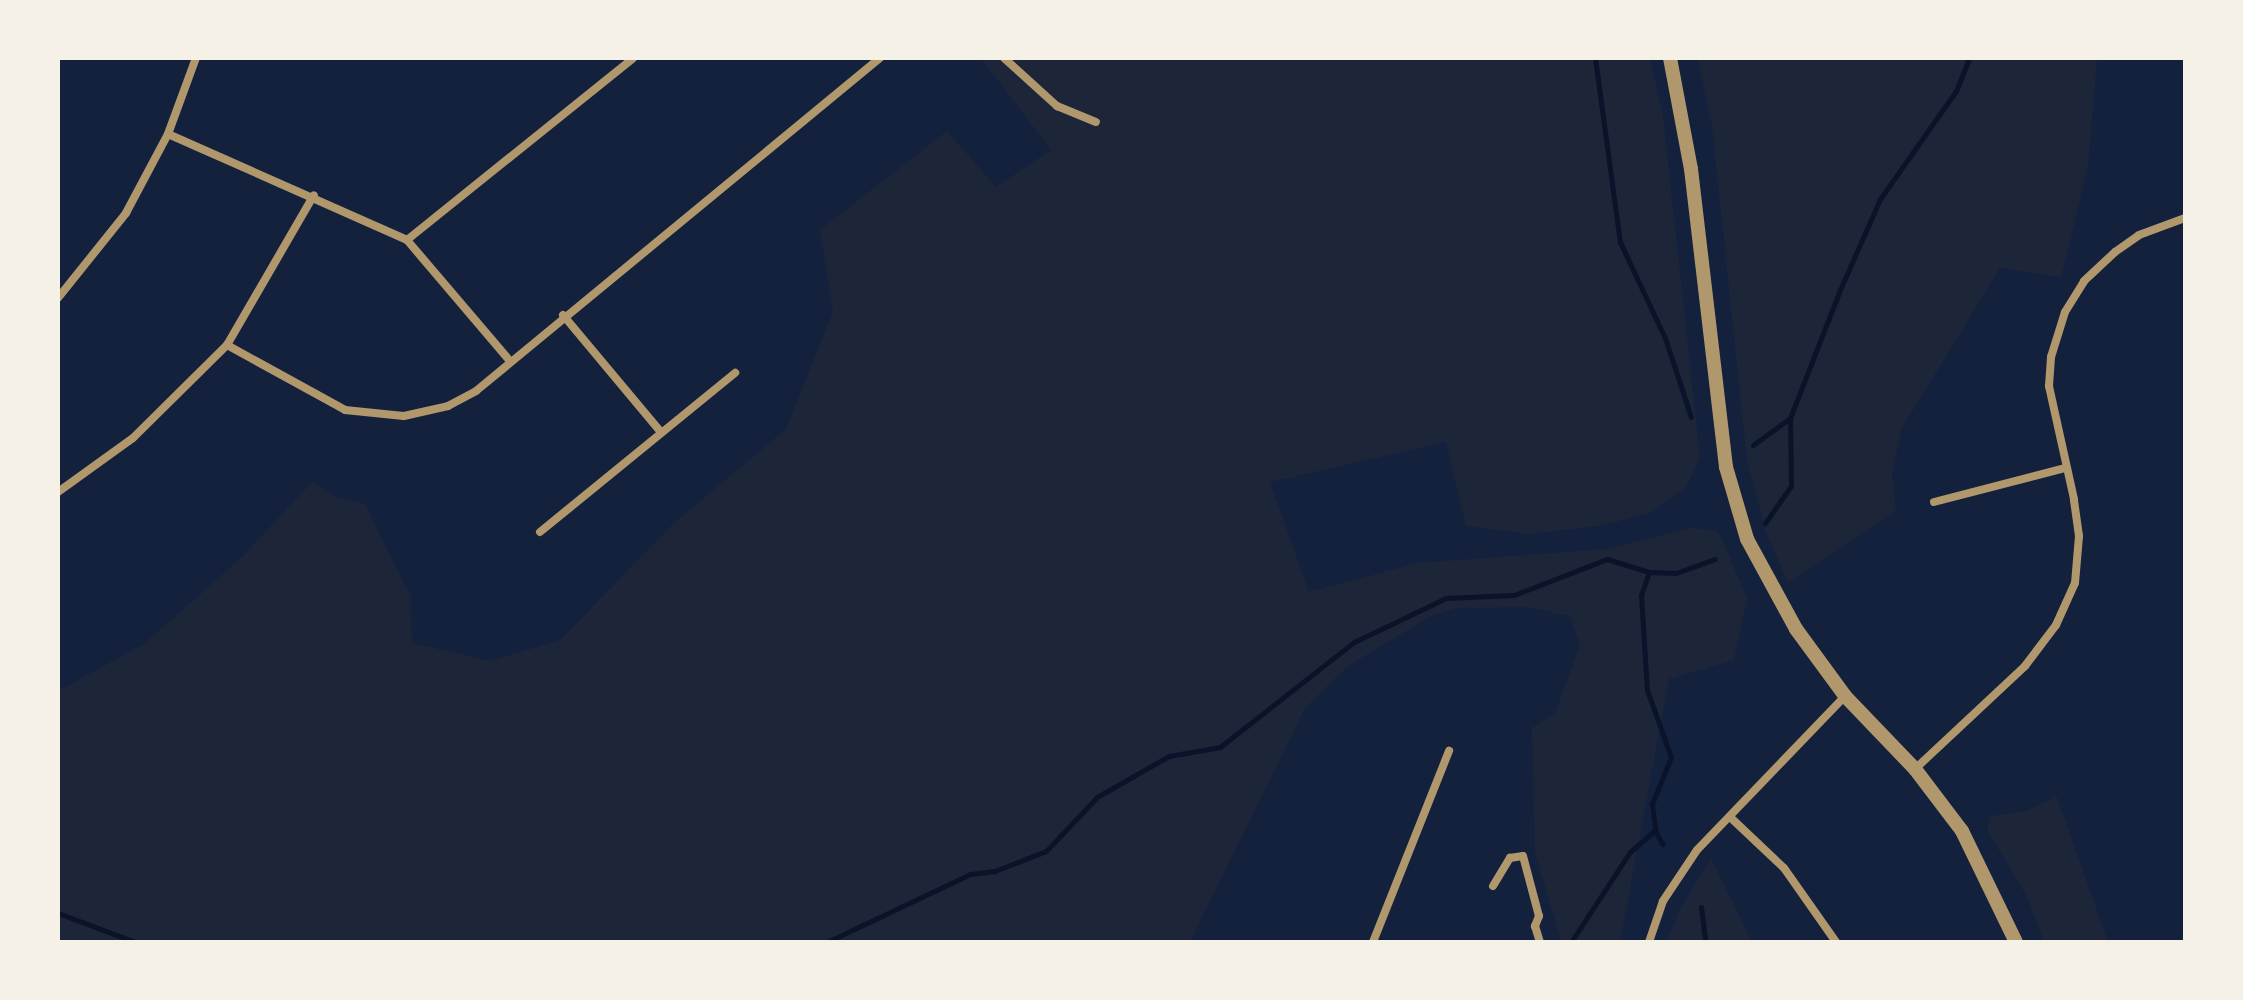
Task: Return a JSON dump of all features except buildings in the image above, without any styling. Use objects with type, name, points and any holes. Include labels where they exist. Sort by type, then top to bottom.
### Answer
[{"type":"street","points":[[58,298],[126,213],[168,134],[196,58]]},
{"type":"street","points":[[407,240],[633,58]]},
{"type":"street","points":[[227,345],[310,394],[345,410],[378,416],[448,406],[510,361],[880,58]]},
{"type":"street","points":[[1004,58],[1057,106],[1096,122]]},
{"type":"street","points":[[1670,58],[1691,169],[1726,467],[1747,539],[1770,585],[1845,696],[1915,769],[1962,831],[2016,942]]},
{"type":"street","points":[[168,134],[314,195],[407,240],[510,361]]},
{"type":"street","points":[[58,492],[133,438],[227,345],[314,195]]},
{"type":"street","points":[[1915,769],[2025,666],[2068,602],[2075,583],[2079,536],[2048,371],[2065,312],[2084,281],[2115,252],[2139,235],[2185,218]]},
{"type":"street","points":[[563,315],[660,431]]},
{"type":"street","points":[[540,532],[660,431],[735,373]]},
{"type":"street","points":[[1934,502],[2065,468]]},
{"type":"street","points":[[1649,942],[1663,901],[1677,876],[1845,696]]},
{"type":"street","points":[[1373,942],[1449,751]]},
{"type":"street","points":[[1730,817],[1784,868],[1836,942]]},
{"type":"street","points":[[1493,886],[1510,858],[1523,856],[1539,916],[1535,926],[1540,942]]},
{"type":"shaded area","points":[[981,58],[1650,58],[1663,116],[1700,458],[1686,487],[1650,513],[1599,526],[1528,534],[1466,526],[1446,442],[1270,482],[1309,592],[1418,563],[1607,549],[1690,528],[1718,531],[1747,598],[1734,660],[1669,679],[1620,942],[1561,941],[1535,852],[1532,728],[1555,713],[1580,645],[1570,616],[1527,607],[1458,608],[1433,615],[1348,666],[1305,708],[1190,942],[58,942],[58,691],[144,644],[241,558],[313,481],[333,496],[365,504],[410,595],[412,643],[490,661],[560,640],[673,524],[786,429],[833,312],[820,230],[947,131],[996,187],[1051,150]]},
{"type":"shaded area","points":[[1698,58],[2097,58],[2088,166],[2061,277],[2000,268],[1902,428],[1892,472],[1896,511],[1788,583],[1766,532],[1747,460],[1712,126]]},
{"type":"shaded area","points":[[2057,797],[2108,942],[2044,942],[2027,897],[1987,830],[1991,816],[2025,811]]},
{"type":"shaded area","points":[[1711,858],[1752,942],[1666,942],[1679,911]]},
{"type":"waterway","points":[[1595,58],[1620,242],[1665,338],[1691,417]]},
{"type":"waterway","points":[[1765,523],[1791,486],[1790,418],[1839,292],[1880,199],[1956,91],[1969,58]]},
{"type":"waterway","points":[[1753,445],[1790,418]]},
{"type":"waterway","points":[[827,942],[970,874],[995,871],[1046,851],[1097,797],[1169,756],[1220,747],[1354,642],[1446,598],[1514,595],[1607,559],[1649,572],[1676,573],[1715,559]]},
{"type":"waterway","points":[[1649,572],[1641,595],[1647,690],[1671,757],[1652,804],[1655,830],[1662,844]]},
{"type":"waterway","points":[[1571,942],[1630,852],[1655,830]]},
{"type":"waterway","points":[[1701,907],[1705,942]]},
{"type":"waterway","points":[[58,913],[135,942]]}]
